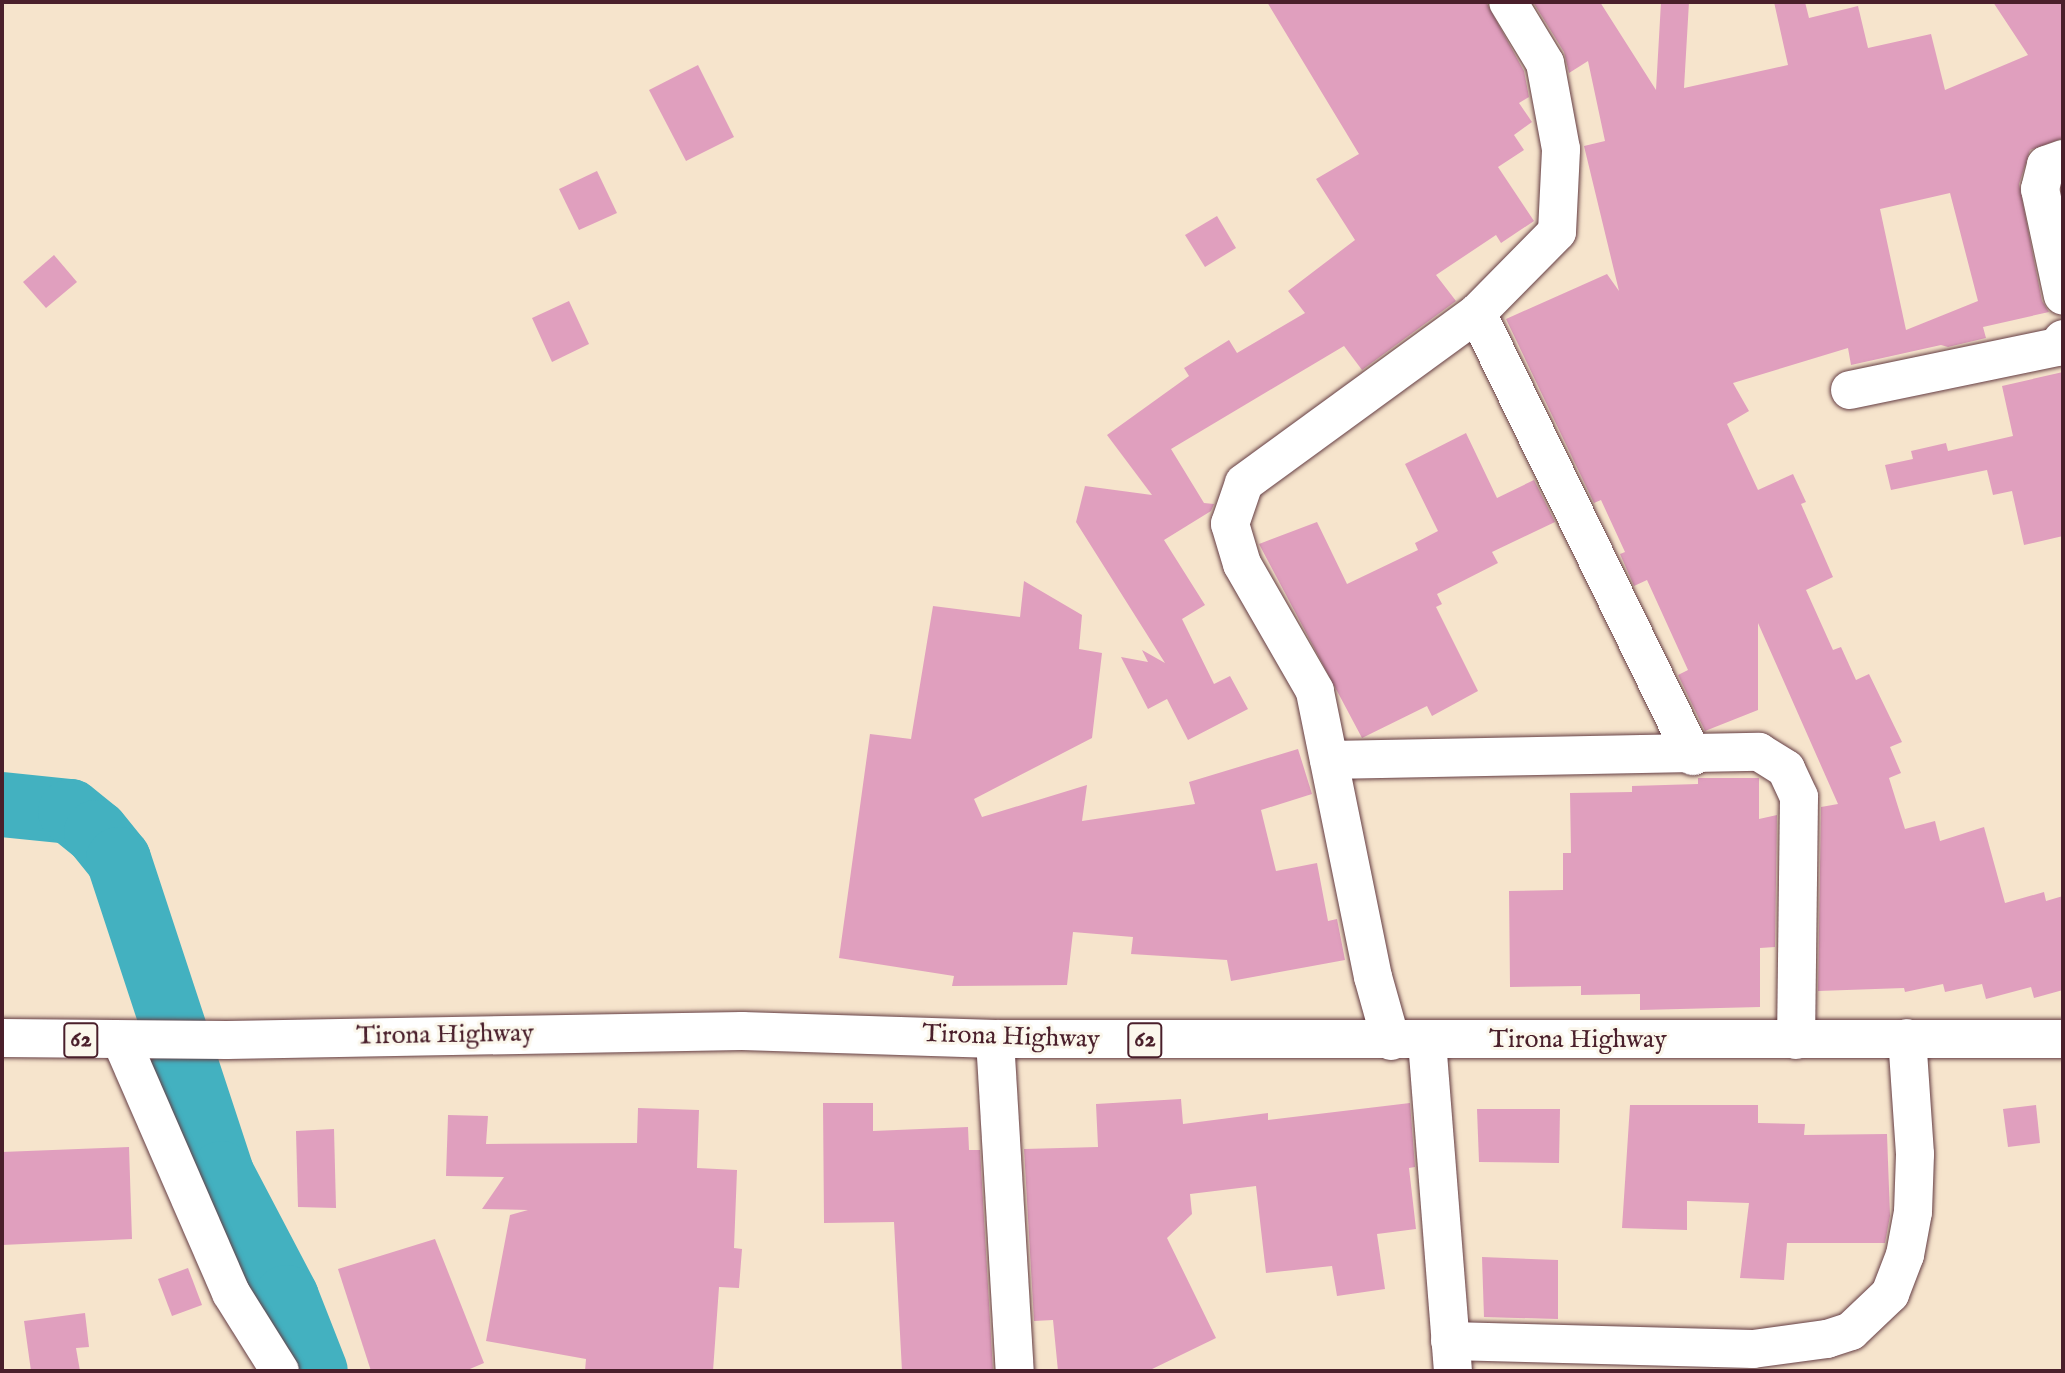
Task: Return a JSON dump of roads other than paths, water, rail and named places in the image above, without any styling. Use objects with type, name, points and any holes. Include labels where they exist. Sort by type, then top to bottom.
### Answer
[{"type":"street","points":[[1508,2],[1545,63],[1561,149],[1556,233],[1477,313],[1244,483],[1230,524],[1242,564],[1315,691],[1373,977],[1409,1041],[1452,1356],[1753,1349],[1827,1339],[1851,1331],[1890,1294],[1905,1255],[1913,1213],[1914,1154],[1907,1038]]},
{"type":"street","points":[[2063,159],[2046,165],[2039,189],[2063,296]]},
{"type":"street","points":[[1477,313],[1693,756]]},
{"type":"street","points":[[1850,390],[2057,347],[2063,339]]},
{"type":"street","points":[[1329,760],[1693,756],[1759,752],[1786,769],[1799,797],[1796,1040]]},
{"type":"street","name":"Tirona Highway","points":[[2,1038],[227,1040],[742,1031],[995,1039],[2063,1039]]},
{"type":"street","points":[[995,1039],[1015,1371]]},
{"type":"street","points":[[121,1040],[231,1293],[280,1371]]},
{"type":"waterway","points":[[2,804],[70,811],[96,832],[118,859],[221,1173],[286,1297],[315,1371]]}]
